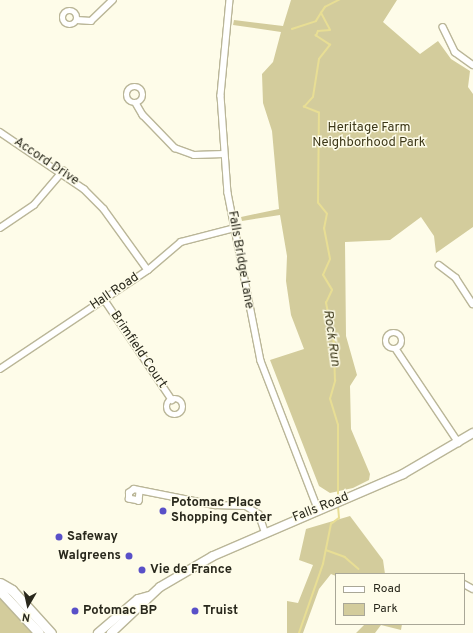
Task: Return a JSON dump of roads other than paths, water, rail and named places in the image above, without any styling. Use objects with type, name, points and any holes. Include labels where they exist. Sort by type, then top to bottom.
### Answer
[{"type":"main road","name":"Falls Road","points":[[111,633],[149,596],[213,556],[265,531],[403,474],[473,434]]},
{"type":"main road","points":[[0,583],[2,593],[39,633]]},
{"type":"main road","points":[[0,583],[12,590],[51,633]]},
{"type":"main road","name":"Falls Road","points":[[98,633],[138,599],[149,596]]},
{"type":"street","points":[[78,20],[91,21],[113,0]]},
{"type":"street","name":"Falls Bridge Lane","points":[[230,0],[221,96],[224,154],[235,228],[261,361],[318,509]]},
{"type":"street","points":[[443,27],[455,52],[473,65]]},
{"type":"street","points":[[136,103],[143,115],[175,148],[194,155],[224,154]]},
{"type":"street","name":"Accord Drive","points":[[0,132],[63,171],[104,209],[148,270]]},
{"type":"street","points":[[0,228],[34,205],[63,171]]},
{"type":"street","name":"Hall Road","points":[[0,369],[148,270],[181,242],[235,228]]},
{"type":"street","points":[[440,265],[456,278],[473,304]]},
{"type":"street","name":"Brimfield Court","points":[[104,299],[172,400]]},
{"type":"street","points":[[396,349],[459,443]]},
{"type":"street","points":[[140,492],[215,505],[246,506],[259,514],[265,531]]},
{"type":"waterway","name":"Rock Run","points":[[338,494],[338,425],[330,399],[335,381],[334,343],[326,303],[332,290],[323,275],[330,259],[324,229],[327,214],[318,203],[319,113],[304,107],[313,97],[319,59],[330,45],[316,36],[318,31],[330,30],[321,13],[325,7],[339,0]]},
{"type":"waterway","points":[[292,29],[316,21],[321,13]]},
{"type":"waterway","name":"Rock Run","points":[[299,633],[323,564],[331,524],[339,518],[338,507]]},
{"type":"waterway","points":[[326,550],[345,557],[359,569]]},
{"type":"place","name":"Potomac Place Shopping Center","points":[[163,511]]},
{"type":"place","name":"Safeway","points":[[59,537]]},
{"type":"place","name":"Walgreens","points":[[129,556]]},
{"type":"place","name":"Vie de France","points":[[142,570]]},
{"type":"place","name":"Potomac BP","points":[[75,611]]},
{"type":"place","name":"Truist","points":[[195,611]]},
{"type":"park label","name":"Heritage Farm Neighborhood Park","points":[[369,136]]}]
